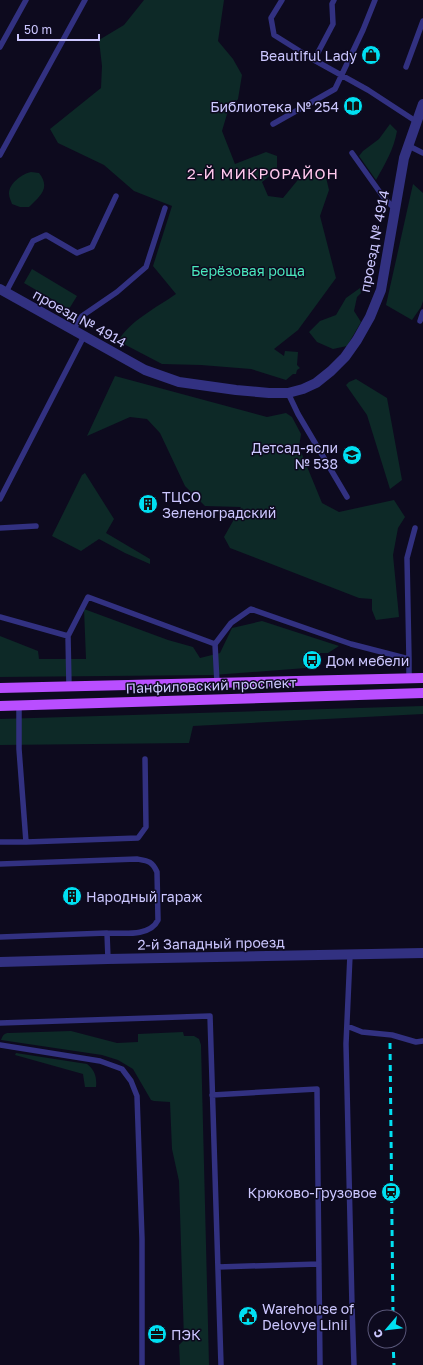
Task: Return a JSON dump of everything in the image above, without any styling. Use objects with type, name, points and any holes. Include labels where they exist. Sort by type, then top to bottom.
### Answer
[{"type":"main road","name":"Панфиловский проспект","points":[[0,688],[423,678]]},
{"type":"main road","name":"Панфиловский проспект","points":[[0,706],[423,692]]},
{"type":"street","name":"проезд № 4914","points":[[3,290],[144,370],[178,382],[269,394],[288,393],[303,389],[316,383],[345,357],[370,317],[381,290],[404,158],[423,104]]},
{"type":"street","name":"2-й Западный проезд","points":[[0,962],[423,953]]},
{"type":"lane","points":[[0,47],[26,0]]},
{"type":"lane","points":[[0,155],[85,0]]},
{"type":"lane","points":[[282,0],[271,18],[274,35],[314,60],[368,90],[416,122]]},
{"type":"lane","points":[[314,60],[333,24],[332,4],[334,0]]},
{"type":"lane","points":[[273,124],[335,89],[363,30],[375,0]]},
{"type":"lane","points":[[406,67],[423,20]]},
{"type":"lane","points":[[409,146],[423,153]]},
{"type":"lane","points":[[352,153],[384,198],[395,209]]},
{"type":"lane","points":[[3,290],[34,241],[46,235],[77,253],[92,247],[116,196]]},
{"type":"lane","points":[[73,330],[82,316],[116,292],[146,267],[165,208]]},
{"type":"lane","points":[[420,321],[423,312]]},
{"type":"lane","points":[[0,499],[84,336]]},
{"type":"lane","points":[[288,393],[298,414],[347,497]]},
{"type":"lane","points":[[0,528],[36,526]]},
{"type":"lane","points":[[409,678],[407,558],[415,528]]},
{"type":"lane","points":[[69,686],[68,636],[88,597],[216,644]]},
{"type":"lane","points":[[217,683],[216,644],[231,623],[251,609],[351,644],[409,659]]},
{"type":"lane","points":[[0,617],[68,636]]},
{"type":"lane","points":[[19,706],[19,749],[26,842]]},
{"type":"lane","points":[[0,842],[138,838],[146,827],[145,759]]},
{"type":"lane","points":[[0,864],[137,859],[148,861],[154,865],[157,872],[158,920],[156,925],[144,931],[0,937]]},
{"type":"lane","points":[[108,933],[108,959]]},
{"type":"lane","points":[[350,955],[346,1044],[354,1365]]},
{"type":"lane","points":[[0,1023],[210,1016],[221,1365]]},
{"type":"lane","points":[[347,1026],[362,1032],[392,1035],[416,1042],[423,1041]]},
{"type":"lane","points":[[0,1045],[100,1060],[122,1069],[131,1081],[137,1096],[142,1240],[142,1365]]},
{"type":"lane","points":[[212,1095],[317,1089],[320,1365]]},
{"type":"lane","points":[[218,1267],[319,1264]]},
{"type":"green space","name":"Берёзовая роща","points":[[144,0],[224,0],[218,41],[233,59],[242,75],[238,99],[227,114],[222,131],[235,164],[266,152],[277,156],[277,170],[262,182],[268,196],[283,198],[306,170],[325,173],[329,190],[320,216],[336,278],[298,330],[274,349],[284,356],[285,351],[298,352],[297,365],[300,368],[297,370],[296,374],[293,374],[286,380],[251,369],[162,364],[118,341],[137,321],[152,309],[176,294],[153,266],[172,206],[134,191],[104,165],[58,143],[50,129],[101,88],[102,66],[99,40],[124,25]]},
{"type":"green space","points":[[390,124],[397,131],[396,138],[389,156],[376,180],[359,156],[363,151],[379,139]]},
{"type":"green space","points":[[31,172],[39,173],[42,178],[44,183],[43,192],[29,207],[20,207],[12,204],[9,194],[11,186],[20,177]]},
{"type":"green space","points":[[413,184],[423,193],[423,301],[421,307],[412,320],[386,305]]},
{"type":"green space","points":[[32,269],[77,296],[69,309],[24,283]]},
{"type":"green space","points":[[360,288],[361,293],[357,297],[354,311],[361,322],[347,346],[333,349],[317,342],[309,332],[320,321],[336,315],[346,298]]},
{"type":"green space","points":[[115,376],[267,417],[286,413],[292,417],[301,434],[299,447],[322,503],[339,512],[394,500],[405,517],[398,528],[393,555],[399,617],[376,620],[372,610],[372,599],[359,598],[230,548],[224,537],[241,507],[205,506],[185,486],[160,433],[147,419],[130,417],[87,436]]},
{"type":"green space","points":[[356,379],[387,398],[402,480],[390,489],[367,415],[346,385]]},
{"type":"green space","points":[[85,473],[114,519],[106,533],[150,559],[150,564],[99,539],[81,551],[52,536],[82,475]]},
{"type":"green space","points":[[84,609],[168,640],[193,647],[200,658],[220,653],[232,628],[262,621],[339,646],[328,653],[307,653],[306,668],[213,675],[0,677],[0,636],[38,651],[39,659],[86,659]]},
{"type":"green space","points":[[423,706],[423,714],[193,726],[189,743],[0,745],[0,719]]},
{"type":"green space","points":[[71,1031],[117,1043],[138,1042],[138,1034],[183,1032],[184,1036],[194,1036],[199,1039],[201,1045],[209,1365],[180,1365],[179,1345],[184,1340],[179,1181],[172,1149],[170,1102],[151,1100],[133,1069],[118,1060],[102,1055],[1,1040],[7,1033]]},
{"type":"green space","points":[[16,1053],[87,1064],[95,1074],[96,1087],[85,1087],[83,1074],[15,1055]]},
{"type":"railway","points":[[390,1043],[393,1309]]},
{"type":"railway","points":[[393,1349],[394,1365]]},
{"type":"place","name":"Beautiful Lady","points":[[371,55]]},
{"type":"place","name":"Библиотека № 254","points":[[353,106]]},
{"type":"place","name":"Детсад-ясли № 538","points":[[352,455]]},
{"type":"place","name":"ТЦСО Зеленоградский","points":[[148,504]]},
{"type":"place","name":"Дом мебели","points":[[312,660]]},
{"type":"place","name":"Народный гараж","points":[[72,896]]},
{"type":"place","name":"Крюково-Грузовое","points":[[391,1192]]},
{"type":"place","name":"Warehouse of Delovye Linii","points":[[248,1316]]},
{"type":"place","name":"ПЭК","points":[[157,1334]]},
{"type":"district","name":"2-Й МИКРОРАЙОН","points":[[263,173]]}]
